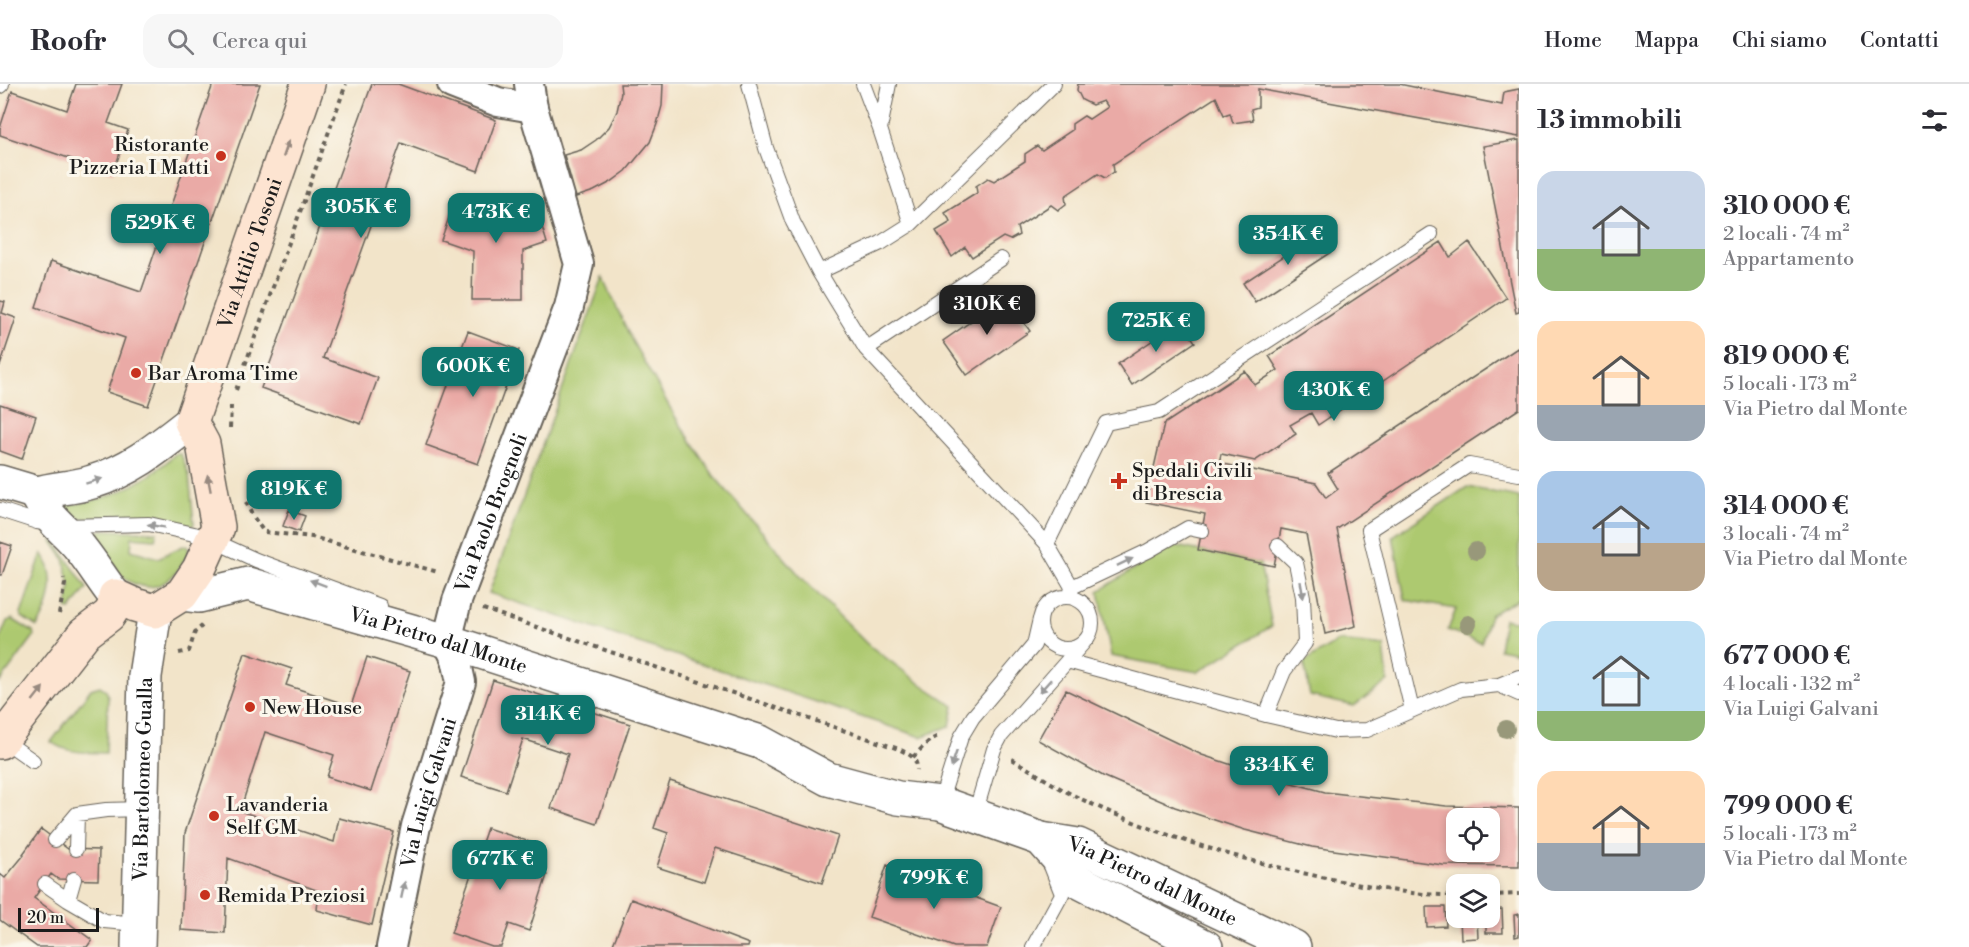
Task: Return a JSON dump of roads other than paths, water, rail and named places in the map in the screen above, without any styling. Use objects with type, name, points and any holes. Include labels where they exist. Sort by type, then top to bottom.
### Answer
[{"type":"main road","name":"Via Attilio Tosoni","points":[[191,422],[308,84]]},
{"type":"main road","points":[[1,741],[84,634],[109,615],[114,608],[115,596],[135,605],[155,610],[182,594],[199,568],[218,527],[203,444],[191,422]]},
{"type":"street","name":"Via Paolo Brognoli","points":[[447,640],[457,601],[569,307],[579,264],[531,96],[498,102],[452,84]]},
{"type":"street","points":[[0,482],[37,494],[51,489],[89,483],[125,470],[152,454],[191,422]]},
{"type":"street","points":[[37,494],[42,508],[55,524],[81,548],[115,596]]},
{"type":"street","name":"Via Pietro dal Monte","points":[[182,594],[199,596],[248,584],[447,640],[760,742],[828,779],[898,798],[940,803],[1041,839],[1078,845],[1294,947]]},
{"type":"street","name":"Via Bartolomeo Gualla","points":[[138,935],[145,676],[155,610]]},
{"type":"street","name":"Via Luigi Galvani","points":[[391,947],[416,826],[461,682],[456,659],[447,640]]},
{"type":"street","name":"Via Pietro dal Monte","points":[[760,742],[806,747],[914,770],[940,803]]},
{"type":"street","name":"Via Pietro dal Monte","points":[[1041,839],[1078,881],[1206,947]]},
{"type":"lane","points":[[749,84],[766,148],[793,222],[819,272],[866,349],[1047,544],[1071,592],[1085,604],[1092,620],[1089,635],[1084,642],[1001,735],[994,749],[975,814]]},
{"type":"lane","points":[[863,84],[910,224]]},
{"type":"lane","points":[[880,129],[889,84]]},
{"type":"lane","points":[[819,272],[880,243],[910,224],[1054,84]]},
{"type":"lane","points":[[1047,544],[1106,423],[1159,412],[1431,234]]},
{"type":"lane","points":[[866,349],[1000,259]]},
{"type":"lane","points":[[1412,710],[1369,530],[1469,465],[1519,474]]},
{"type":"lane","points":[[0,510],[37,522],[65,526],[149,524],[212,540],[256,560],[426,623],[447,640]]},
{"type":"lane","points":[[940,803],[961,737],[973,717],[1034,645],[1042,610],[1054,599],[1188,528],[1202,531]]},
{"type":"lane","points":[[1266,715],[1284,671],[1305,643],[1303,597],[1296,563],[1278,546]]},
{"type":"lane","points":[[1040,619],[1042,634],[1053,646],[1069,649],[1084,642]]},
{"type":"lane","points":[[1067,661],[1266,715],[1336,731],[1367,730],[1461,689],[1499,685],[1519,677]]},
{"type":"lane","points":[[1499,685],[1519,694]]},
{"type":"lane","points":[[1,741],[33,761]]},
{"type":"lane","points":[[56,840],[77,814],[141,809]]},
{"type":"lane","points":[[76,849],[77,814]]},
{"type":"lane","points":[[1033,947],[1062,894],[1041,839]]},
{"type":"lane","points":[[68,900],[74,879]]},
{"type":"lane","points":[[45,884],[104,921],[138,935]]},
{"type":"place","name":"Ristorante Pizzeria I Matti","points":[[221,156]]},
{"type":"place","name":"Bar Aroma Time","points":[[136,373]]},
{"type":"place","name":"Spedali Civili di Brescia","points":[[1119,481]]},
{"type":"place","name":"New House","points":[[250,707]]},
{"type":"place","name":"Lavanderia Self GM","points":[[214,816]]},
{"type":"place","name":"Remida Preziosi","points":[[205,895]]}]
